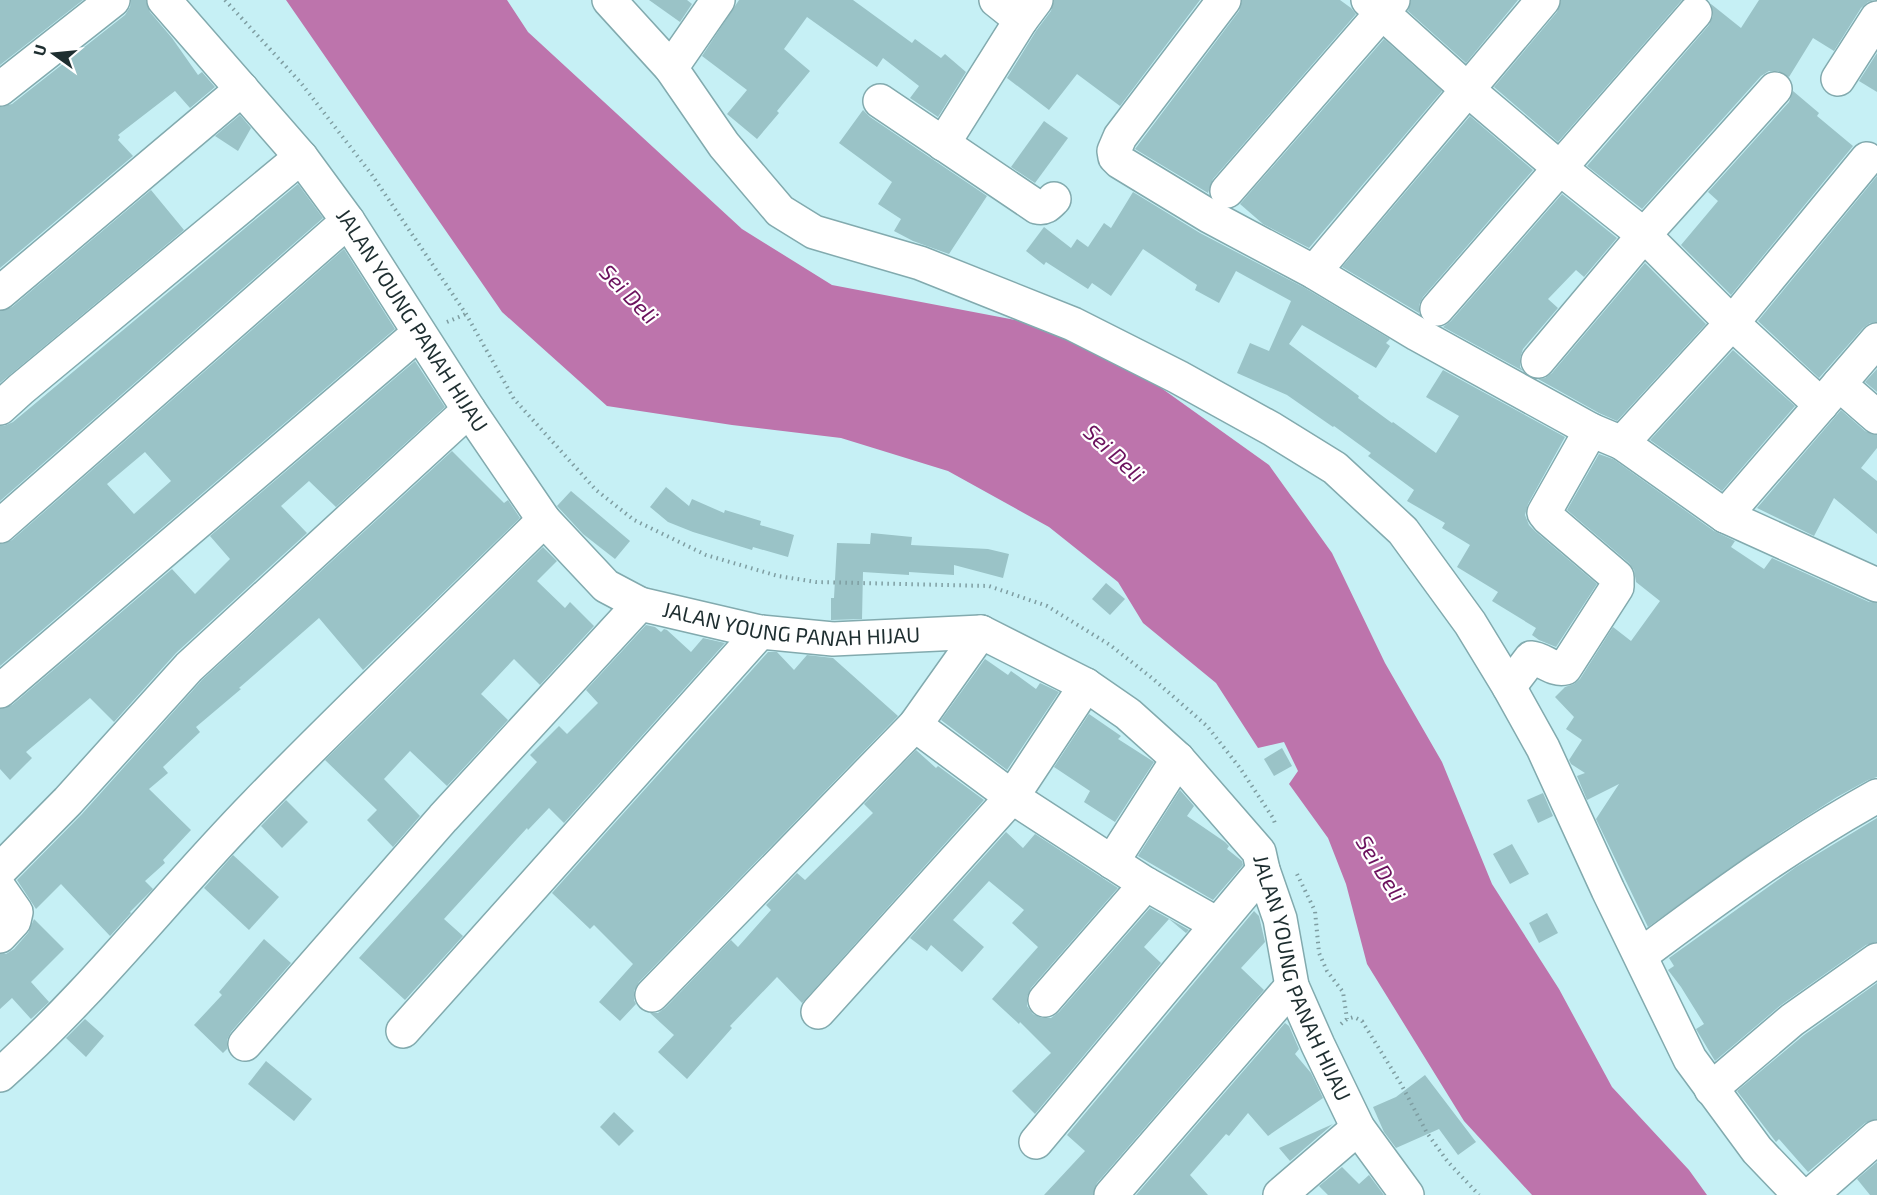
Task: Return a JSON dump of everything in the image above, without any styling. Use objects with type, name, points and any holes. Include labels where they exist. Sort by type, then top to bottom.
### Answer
[{"type":"street","points":[[0,89],[113,0]]},
{"type":"street","name":"JALAN YOUNG PANAH HIJAU","points":[[164,0],[302,157],[348,221],[469,410],[544,520],[606,586],[640,604],[760,632],[833,639],[981,632],[1086,685],[1128,714],[1178,759],[1259,852],[1280,919],[1292,986],[1358,1128],[1407,1195]]},
{"type":"street","points":[[609,0],[671,68],[724,145],[780,211],[814,232],[920,263],[1073,324],[1272,429],[1335,468],[1403,531],[1470,624],[1543,748],[1608,890],[1690,1059],[1757,1150],[1800,1195]]},
{"type":"street","points":[[671,68],[718,0]]},
{"type":"street","points":[[943,144],[1029,10],[996,0]]},
{"type":"street","points":[[1224,0],[1120,137],[1114,151],[1115,157],[1120,162],[1209,216],[1314,272],[1417,334],[1591,430],[1622,443],[1725,516],[1877,585]]},
{"type":"street","points":[[1314,272],[1543,0]]},
{"type":"street","points":[[1227,191],[1381,4],[1468,90],[1561,169],[1644,235],[1732,323],[1830,395],[1877,417]]},
{"type":"street","points":[[1437,309],[1695,13]]},
{"type":"street","points":[[1838,79],[1877,18]]},
{"type":"street","points":[[0,293],[242,89]]},
{"type":"street","points":[[1538,361],[1644,235],[1775,89]]},
{"type":"street","points":[[880,101],[1036,207],[1047,206],[1054,199]]},
{"type":"street","points":[[0,408],[302,157]]},
{"type":"street","points":[[1622,443],[1732,323],[1867,159]]},
{"type":"street","points":[[0,526],[348,221]]},
{"type":"street","points":[[0,691],[419,333]]},
{"type":"street","points":[[1725,516],[1877,340]]},
{"type":"street","points":[[0,870],[68,801],[189,667],[469,410]]},
{"type":"street","points":[[1509,687],[1531,658],[1560,669],[1565,668],[1617,587],[1617,577],[1544,513],[1591,430]]},
{"type":"street","points":[[0,1075],[69,1009],[255,805],[544,520]]},
{"type":"street","points":[[245,1044],[443,818],[640,604]]},
{"type":"street","points":[[403,1031],[760,632]]},
{"type":"street","points":[[652,995],[915,725],[981,632]]},
{"type":"street","points":[[818,1012],[1012,797],[1086,685]]},
{"type":"street","points":[[915,725],[1012,797],[1146,884],[1218,924]]},
{"type":"street","points":[[1112,862],[1178,759]]},
{"type":"street","points":[[1641,955],[1722,894],[1839,817],[1877,796]]},
{"type":"street","points":[[1036,1142],[1263,870]]},
{"type":"street","points":[[1045,1000],[1146,884]]},
{"type":"street","points":[[0,889],[16,912],[14,921],[0,936]]},
{"type":"street","points":[[1711,1089],[1792,1020],[1877,960]]},
{"type":"street","points":[[1111,1195],[1292,986]]},
{"type":"street","points":[[1280,1195],[1358,1128]]},
{"type":"street","points":[[1811,1195],[1877,1137]]},
{"type":"path","points":[[225,0],[301,83],[372,175],[466,314],[514,399],[596,490],[634,520],[706,555],[778,576],[816,582],[990,586],[1047,606],[1110,645],[1207,726],[1240,768],[1273,818],[1277,828]]},
{"type":"path","points":[[1295,870],[1315,911],[1319,953],[1343,992],[1347,1019]]},
{"type":"path","points":[[1318,1045],[1347,1019],[1354,1017],[1362,1022],[1401,1084],[1427,1133],[1448,1162],[1479,1195]]},
{"type":"water","name":"Sei Deli","points":[[286,0],[507,0],[528,32],[742,229],[832,285],[1037,324],[1157,385],[1269,465],[1332,553],[1385,663],[1442,762],[1492,884],[1559,989],[1612,1087],[1689,1170],[1707,1195],[1532,1195],[1464,1121],[1367,964],[1346,884],[1328,838],[1289,784],[1298,771],[1284,742],[1258,748],[1216,683],[1143,623],[1118,582],[1049,527],[948,471],[841,438],[732,425],[607,406],[502,312]]},
{"type":"building","points":[[0,0],[83,0],[0,65]]},
{"type":"building","points":[[131,0],[146,0],[150,12],[198,75],[202,72],[215,87],[190,108],[175,91],[118,135],[120,137],[118,140],[133,156],[0,268],[0,107],[12,104],[125,15]]},
{"type":"building","points":[[649,0],[687,0],[692,4],[680,22]]},
{"type":"building","points":[[739,0],[853,0],[912,43],[915,39],[941,58],[945,54],[966,72],[938,117],[910,98],[919,86],[883,58],[877,67],[807,17],[784,49],[810,71],[757,139],[727,114],[747,90],[702,56]]},
{"type":"building","points":[[1054,0],[1200,0],[1120,106],[1077,74],[1049,110],[1007,78],[1051,11]]},
{"type":"building","points":[[1242,0],[1340,0],[1356,14],[1213,179],[1208,193],[1135,149],[1239,11]]},
{"type":"building","points":[[1411,0],[1518,0],[1466,63],[1408,11]]},
{"type":"building","points":[[1561,0],[1682,0],[1558,142],[1494,87],[1557,12]]},
{"type":"building","points":[[1759,0],[1874,0],[1861,8],[1834,51],[1813,38],[1789,77],[1778,71],[1769,71],[1761,76],[1642,209],[1587,166],[1709,25],[1713,16],[1711,4],[1741,28]]},
{"type":"building","points":[[1384,39],[1442,91],[1309,248],[1263,224],[1240,204]]},
{"type":"building","points":[[1877,53],[1877,92],[1859,81]]},
{"type":"building","points":[[1793,91],[1819,113],[1817,116],[1853,146],[1731,295],[1681,245],[1718,201],[1708,192],[1789,102]]},
{"type":"building","points":[[863,110],[987,196],[949,254],[913,241],[894,231],[901,219],[878,204],[892,182],[839,143]]},
{"type":"building","points":[[240,115],[251,128],[238,151],[215,136]]},
{"type":"building","points":[[1470,116],[1533,170],[1423,297],[1419,305],[1419,313],[1342,267]]},
{"type":"building","points":[[1044,121],[1068,138],[1035,183],[1011,167]]},
{"type":"building","points":[[1877,176],[1877,322],[1870,323],[1863,328],[1819,378],[1758,321]]},
{"type":"building","points":[[298,184],[323,218],[0,501],[0,426],[13,422]]},
{"type":"building","points":[[151,190],[184,230],[0,383],[0,311],[12,307]]},
{"type":"building","points":[[1133,192],[1200,233],[1305,288],[1390,339],[1386,343],[1390,346],[1376,368],[1302,325],[1289,344],[1359,396],[1358,398],[1436,453],[1459,416],[1426,397],[1443,370],[1565,437],[1528,504],[1525,515],[1529,525],[1536,532],[1597,584],[1556,647],[1532,635],[1536,628],[1492,601],[1498,592],[1457,567],[1470,545],[1442,528],[1445,523],[1407,501],[1414,490],[1368,456],[1371,453],[1287,395],[1237,373],[1250,343],[1269,351],[1291,301],[1236,271],[1219,303],[1195,290],[1197,285],[1143,249],[1111,296],[1092,283],[1088,289],[1046,262],[1044,265],[1026,251],[1044,227],[1071,248],[1077,239],[1088,247],[1104,223],[1111,228]]},
{"type":"building","points":[[1562,194],[1617,238],[1584,277],[1576,270],[1548,299],[1558,308],[1523,349],[1520,367],[1523,371],[1443,327],[1451,321]]},
{"type":"building","points":[[344,249],[395,329],[0,666],[0,544],[12,540]],"holes":[[[145,452],[171,481],[134,514],[107,484]]]},
{"type":"building","points":[[1645,263],[1706,324],[1617,421],[1538,379],[1545,378],[1552,373]]},
{"type":"building","points":[[1733,350],[1795,406],[1722,491],[1650,440]]},
{"type":"building","points":[[415,361],[445,407],[336,507],[309,481],[281,506],[307,533],[176,653],[114,722],[90,698],[26,752],[32,758],[10,780],[0,769],[0,709],[12,705],[172,569],[195,594],[230,559],[210,536]]},
{"type":"building","points":[[1877,369],[1877,392],[1865,382]]},
{"type":"building","points":[[1841,410],[1865,431],[1877,435],[1877,448],[1861,468],[1877,481],[1877,534],[1834,498],[1814,536],[1757,508]]},
{"type":"building","points":[[452,451],[504,503],[508,500],[520,518],[363,670],[319,618],[196,727],[200,732],[163,767],[168,773],[149,789],[191,830],[163,860],[165,863],[145,881],[153,889],[110,936],[61,884],[36,909],[17,880],[82,814],[202,680]]},
{"type":"building","points":[[1599,454],[1613,459],[1714,531],[1735,541],[1731,547],[1764,569],[1772,558],[1869,602],[1877,603],[1877,777],[1837,797],[1776,836],[1648,927],[1596,819],[1619,784],[1587,800],[1577,776],[1585,773],[1571,764],[1569,760],[1582,740],[1566,729],[1574,717],[1555,697],[1565,687],[1580,679],[1613,627],[1631,641],[1660,601],[1636,582],[1634,570],[1629,563],[1567,510]]},
{"type":"building","points":[[666,487],[689,506],[692,499],[724,513],[725,510],[761,521],[760,525],[794,535],[788,557],[753,547],[752,550],[668,522],[650,507]]},
{"type":"building","points":[[571,491],[630,541],[615,559],[583,534],[557,506]]},
{"type":"building","points":[[871,533],[912,537],[911,545],[988,549],[1009,554],[1003,578],[954,565],[954,575],[863,572],[862,619],[831,620],[837,543],[870,544]]},
{"type":"building","points":[[543,547],[557,561],[537,581],[565,608],[570,602],[594,626],[540,685],[514,659],[481,694],[508,720],[447,786],[410,751],[384,779],[420,816],[393,847],[367,820],[377,810],[325,760]]},
{"type":"building","points":[[1106,583],[1125,599],[1110,615],[1092,599]]},
{"type":"building","points":[[646,625],[655,627],[661,632],[664,629],[667,630],[691,652],[703,638],[725,643],[564,823],[549,808],[528,830],[527,828],[444,919],[463,936],[405,1000],[359,958],[537,762],[530,755],[559,726],[567,734],[598,703],[586,690]]},
{"type":"building","points":[[768,652],[777,652],[794,670],[807,655],[833,658],[898,716],[639,982],[634,991],[636,1004],[620,1021],[599,1002],[633,964],[594,925],[590,929],[552,893]]},
{"type":"building","points":[[985,659],[1008,675],[1011,671],[1036,689],[1040,683],[1059,692],[1007,770],[941,720]]},
{"type":"building","points":[[1089,714],[1121,736],[1118,739],[1154,762],[1115,822],[1084,802],[1090,791],[1054,767]]},
{"type":"building","points":[[1282,748],[1292,766],[1274,776],[1264,759]]},
{"type":"building","points":[[916,750],[936,768],[938,766],[984,800],[802,1003],[777,977],[730,1026],[732,1028],[687,1079],[658,1052],[674,1035],[650,1013],[658,1013],[665,1008],[731,940],[738,947],[771,910],[766,905],[797,873],[805,880],[873,813],[864,804]]},
{"type":"building","points":[[1180,790],[1194,806],[1187,816],[1225,842],[1229,846],[1227,849],[1242,861],[1243,865],[1213,900],[1138,856]]},
{"type":"building","points":[[1543,793],[1553,816],[1538,823],[1527,800]]},
{"type":"building","points":[[286,800],[308,822],[282,848],[261,826]]},
{"type":"building","points":[[1877,818],[1877,942],[1866,945],[1781,1005],[1715,1061],[1696,1029],[1704,1024],[1668,970],[1674,966],[1669,958],[1796,867]]},
{"type":"building","points":[[1006,832],[1023,848],[1035,834],[1118,888],[1031,988],[1027,997],[1027,1006],[1033,1014],[1042,1018],[1051,1018],[1059,1012],[1150,908],[1189,930],[1186,933],[1169,919],[1144,947],[1161,963],[1035,1114],[1012,1091],[1051,1053],[1020,1022],[1019,1024],[992,999],[1038,947],[1012,923],[1024,910],[989,881],[953,920],[984,947],[962,972],[931,945],[927,951],[910,938]]},
{"type":"building","points":[[1512,844],[1529,874],[1510,884],[1493,854]]},
{"type":"building","points":[[233,855],[279,897],[249,930],[204,888]]},
{"type":"building","points":[[1254,911],[1259,916],[1265,942],[1241,968],[1264,990],[1097,1183],[1093,1195],[1044,1195],[1085,1151],[1067,1135]]},
{"type":"building","points":[[1547,913],[1558,933],[1539,943],[1529,923]]},
{"type":"building","points":[[34,919],[64,949],[31,982],[49,1002],[31,1019],[12,998],[0,1009],[0,954],[6,954],[14,949],[28,933]]},
{"type":"building","points":[[264,939],[291,963],[231,1032],[227,1040],[227,1049],[223,1053],[194,1025],[222,995],[219,992]]},
{"type":"building","points":[[1877,983],[1877,1119],[1865,1123],[1808,1172],[1779,1139],[1776,1142],[1737,1091],[1804,1035]]},
{"type":"building","points":[[85,1019],[104,1036],[86,1057],[66,1038]]},
{"type":"building","points":[[1285,1023],[1289,1026],[1299,1049],[1295,1054],[1311,1073],[1323,1098],[1268,1136],[1248,1113],[1229,1136],[1226,1134],[1190,1175],[1208,1195],[1136,1195]]},
{"type":"building","points":[[266,1061],[312,1099],[294,1121],[248,1084]]},
{"type":"building","points":[[1425,1075],[1476,1142],[1458,1155],[1439,1129],[1396,1148],[1384,1132],[1373,1107],[1396,1097]]},
{"type":"building","points":[[614,1112],[634,1131],[619,1146],[600,1127]]},
{"type":"building","points":[[1333,1124],[1290,1161],[1279,1148]]},
{"type":"building","points":[[1877,1162],[1877,1195],[1870,1195],[1857,1179]]},
{"type":"building","points":[[1342,1167],[1359,1184],[1369,1175],[1384,1195],[1328,1195],[1319,1186]]}]
